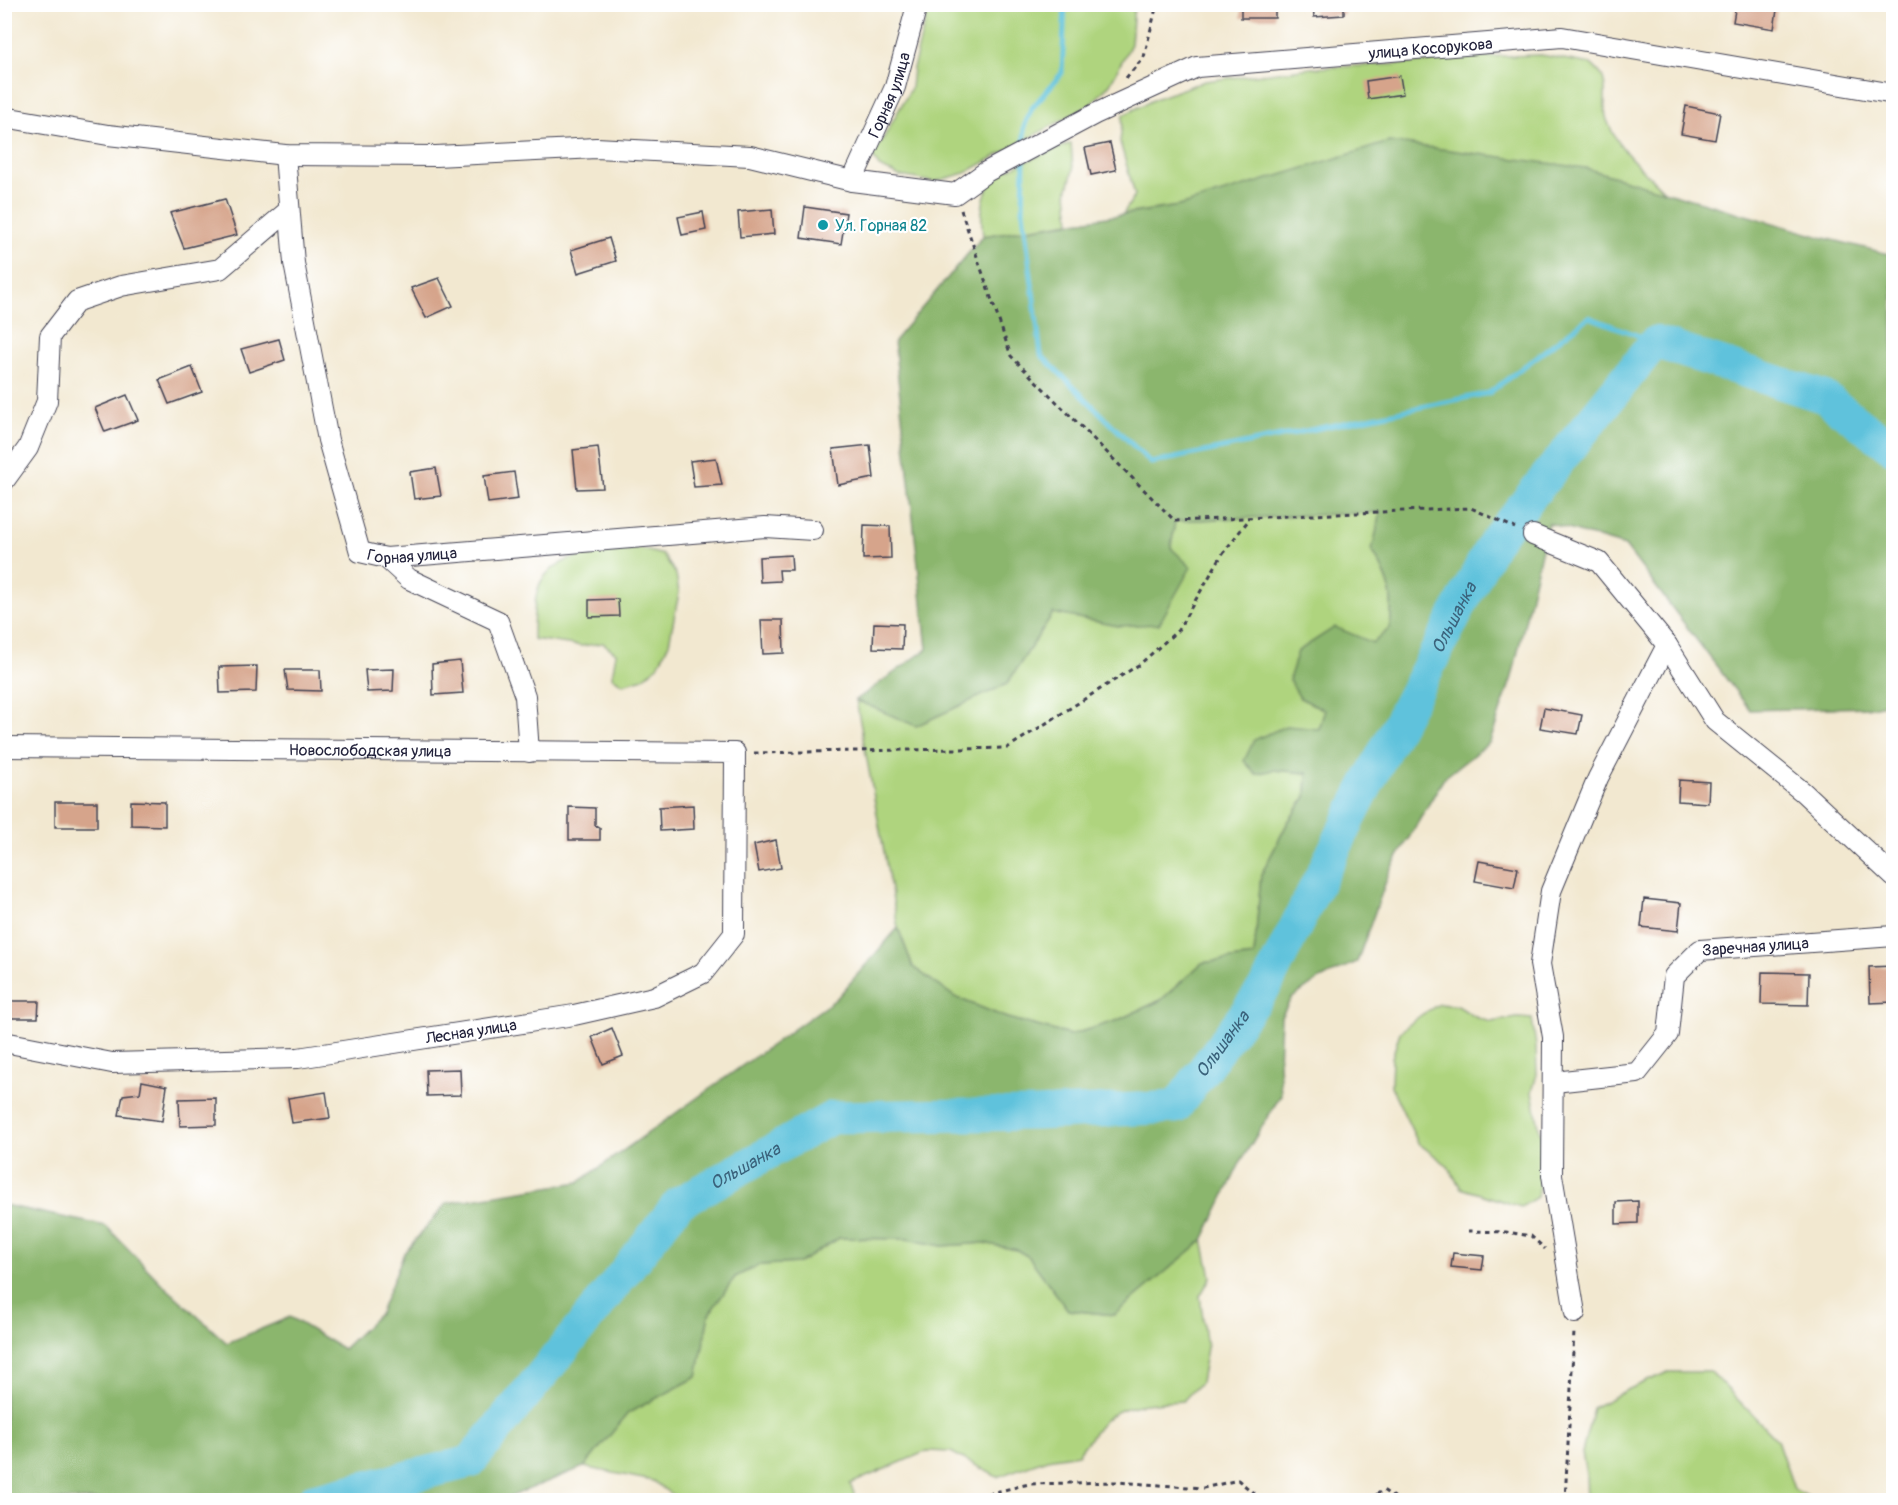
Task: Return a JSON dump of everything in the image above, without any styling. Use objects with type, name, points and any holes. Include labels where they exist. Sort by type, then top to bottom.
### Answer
[{"type":"street","name":"Горная улица","points":[[852,181],[895,87],[916,9],[915,4]]},
{"type":"street","name":"улица Косорукова","points":[[955,194],[986,172],[1095,114],[1197,67],[1562,37],[1893,94]]},
{"type":"street","points":[[4,117],[108,135],[285,155],[436,156],[596,148],[750,156],[852,181],[955,194]]},
{"type":"street","name":"Горная улица","points":[[285,155],[294,262],[328,440],[360,552],[386,558],[765,527],[813,530]]},
{"type":"street","points":[[4,481],[28,448],[47,401],[50,336],[77,301],[121,286],[220,269],[289,210]]},
{"type":"street","points":[[1533,535],[1599,562],[1667,645],[1714,721],[1803,792],[1893,877]]},
{"type":"street","points":[[386,558],[409,579],[498,621],[525,696],[529,752]]},
{"type":"street","points":[[1575,1313],[1552,1174],[1553,1037],[1540,964],[1551,891],[1598,778],[1667,645]]},
{"type":"street","name":"Новослободская улица","points":[[4,747],[735,753]]},
{"type":"street","name":"Лесная улица","points":[[4,1042],[112,1063],[298,1058],[574,1015],[654,998],[703,973],[734,934],[735,753]]},
{"type":"street","name":"Заречная улица","points":[[1554,1082],[1637,1073],[1668,1034],[1674,976],[1700,950],[1893,936]]},
{"type":"path","points":[[1123,81],[1144,57],[1156,4]]},
{"type":"path","points":[[955,194],[1011,356],[1175,520],[1471,508],[1533,535]]},
{"type":"path","points":[[735,753],[1007,748],[1140,664],[1178,630],[1223,553],[1251,517]]},
{"type":"path","points":[[1468,1231],[1506,1232],[1531,1236],[1549,1252]]},
{"type":"path","points":[[1565,1500],[1575,1313]]},
{"type":"path","points":[[970,1498],[1029,1484],[1116,1482],[1203,1488],[1238,1480],[1262,1500]]},
{"type":"path","points":[[1369,1500],[1383,1490],[1398,1500]]},
{"type":"green space","points":[[983,4],[1134,5],[1131,44],[1110,84],[1090,105],[965,173],[934,182],[900,176],[879,167],[873,157],[911,88],[913,68],[929,8]]},
{"type":"green space","points":[[1541,55],[1591,64],[1598,71],[1604,83],[1606,115],[1612,131],[1625,151],[1665,192],[1585,168],[1179,206],[1123,214],[1135,195],[1120,142],[1123,115],[1157,98],[1205,81],[1311,68]]},
{"type":"green space","points":[[1389,142],[1585,168],[1821,237],[1893,255],[1893,702],[1872,707],[1750,710],[1625,546],[1548,523],[1512,677],[1490,742],[1444,778],[1390,870],[1357,962],[1318,980],[1291,999],[1281,1017],[1279,1063],[1281,1095],[1241,1161],[1203,1240],[1114,1315],[1068,1310],[1029,1257],[1017,1250],[984,1243],[942,1246],[907,1239],[839,1238],[799,1263],[759,1265],[735,1277],[709,1314],[697,1377],[628,1413],[584,1467],[502,1500],[5,1500],[4,1205],[106,1226],[161,1283],[227,1343],[290,1317],[343,1349],[380,1313],[404,1253],[447,1203],[579,1182],[836,999],[898,928],[913,967],[955,997],[1007,1018],[1070,1035],[1116,1021],[1161,1000],[1202,963],[1254,956],[1261,875],[1288,822],[1306,797],[1307,773],[1273,770],[1256,774],[1244,761],[1254,740],[1286,726],[1319,729],[1325,710],[1300,698],[1289,680],[1298,651],[1335,627],[1373,643],[1390,628],[1391,596],[1387,578],[1372,550],[1381,512],[1175,521],[1171,548],[1191,567],[1159,624],[1118,626],[1053,613],[1007,684],[916,726],[856,700],[927,649],[894,341],[983,236],[1179,206]]},
{"type":"green space","points":[[1071,143],[1073,170],[1067,192],[1070,222],[983,236],[983,206],[986,191],[994,178],[1017,165]]},
{"type":"green space","points":[[1382,511],[1372,550],[1387,578],[1391,596],[1390,628],[1300,698],[1325,710],[1319,729],[1256,774],[1273,770],[1307,773],[1306,797],[1288,822],[1261,875],[1254,956],[1202,963],[1161,1000],[1116,1021],[1070,1035],[1007,1018],[955,997],[913,967],[898,928],[856,700],[916,726],[1007,684],[1053,613],[1118,626],[1171,548],[1175,521]]},
{"type":"green space","points":[[641,549],[663,555],[676,574],[679,593],[669,643],[658,666],[643,678],[623,684],[612,677],[616,653],[603,643],[582,646],[533,639],[537,592],[542,580],[551,570],[562,563],[587,554]]},
{"type":"green space","points":[[1439,1004],[1458,1006],[1475,1017],[1491,1022],[1517,1018],[1532,1019],[1537,1074],[1532,1092],[1544,1152],[1537,1197],[1521,1207],[1461,1188],[1447,1165],[1418,1143],[1391,1086],[1392,1058],[1400,1032]]},
{"type":"green space","points":[[839,1238],[907,1239],[942,1246],[984,1243],[1017,1250],[1029,1257],[1068,1310],[1114,1315],[1203,1240],[1211,1277],[1200,1296],[1207,1348],[1201,1382],[1183,1401],[1142,1404],[1113,1414],[1101,1424],[1078,1454],[1047,1459],[997,1477],[951,1452],[927,1451],[850,1484],[857,1500],[679,1500],[653,1481],[584,1467],[628,1413],[697,1377],[709,1314],[735,1277],[759,1265],[799,1263]]},
{"type":"green space","points":[[1668,1372],[1711,1372],[1777,1440],[1794,1489],[1812,1500],[1587,1500],[1582,1453],[1593,1408]]},
{"type":"building","points":[[1241,4],[1275,4],[1275,18],[1241,18]]},
{"type":"building","points":[[1313,4],[1344,4],[1344,15],[1314,17]]},
{"type":"building","points":[[1736,4],[1777,10],[1774,29],[1733,22]]},
{"type":"building","points":[[1400,76],[1403,94],[1368,99],[1366,81]]},
{"type":"building","points":[[1686,106],[1720,113],[1715,140],[1681,134]]},
{"type":"building","points":[[1110,143],[1116,170],[1091,175],[1085,148]]},
{"type":"building","points":[[225,199],[237,235],[184,248],[170,213]]},
{"type":"building","name":"Ул. Горная 82","points":[[805,207],[846,213],[841,244],[801,238]]},
{"type":"building","points":[[772,209],[774,234],[740,237],[738,212]]},
{"type":"building","points":[[703,212],[706,230],[682,235],[678,217]]},
{"type":"building","points":[[609,238],[616,261],[578,273],[571,250]]},
{"type":"building","points":[[439,278],[453,306],[426,318],[411,288]]},
{"type":"building","points":[[279,339],[285,360],[249,372],[241,349]]},
{"type":"building","points":[[192,367],[202,392],[169,404],[159,380]]},
{"type":"building","points":[[127,395],[138,420],[105,432],[95,408]]},
{"type":"building","points":[[870,445],[874,478],[838,485],[833,449]]},
{"type":"building","points":[[598,447],[603,488],[577,489],[573,450]]},
{"type":"building","points":[[716,458],[722,485],[694,487],[690,461]]},
{"type":"building","points":[[436,468],[441,496],[414,499],[410,472]]},
{"type":"building","points":[[514,472],[518,499],[488,503],[484,476]]},
{"type":"building","points":[[864,525],[890,526],[891,558],[863,559]]},
{"type":"building","points":[[791,555],[792,570],[779,570],[780,581],[760,582],[759,557]]},
{"type":"building","points":[[618,599],[619,616],[589,617],[589,600]]},
{"type":"building","points":[[761,620],[783,620],[784,653],[763,654]]},
{"type":"building","points":[[874,623],[903,624],[902,649],[873,648]]},
{"type":"building","points":[[460,661],[463,693],[433,695],[432,664]]},
{"type":"building","points":[[257,666],[256,692],[220,693],[219,667]]},
{"type":"building","points":[[394,669],[393,691],[367,692],[365,670]]},
{"type":"building","points":[[285,670],[320,670],[321,691],[288,690]]},
{"type":"building","points":[[1544,708],[1582,715],[1578,734],[1540,728]]},
{"type":"building","points":[[1679,780],[1709,782],[1708,803],[1678,801]]},
{"type":"building","points":[[131,801],[165,802],[165,826],[131,825]]},
{"type":"building","points":[[55,802],[97,802],[97,827],[55,827]]},
{"type":"building","points":[[693,805],[694,829],[660,831],[659,807]]},
{"type":"building","points":[[569,807],[595,808],[595,825],[600,828],[600,840],[569,840]]},
{"type":"building","points":[[776,840],[781,868],[759,872],[754,845]]},
{"type":"building","points":[[1479,861],[1518,868],[1514,888],[1475,881]]},
{"type":"building","points":[[1644,899],[1681,903],[1678,931],[1641,927]]},
{"type":"building","points":[[1894,966],[1894,1002],[1870,1003],[1869,967]]},
{"type":"building","points":[[1762,972],[1809,973],[1808,1005],[1761,1004]]},
{"type":"building","points":[[4,1001],[39,1001],[38,1018],[4,1018]]},
{"type":"building","points":[[612,1028],[623,1056],[603,1064],[592,1037]]},
{"type":"building","points":[[460,1069],[461,1095],[427,1096],[426,1070]]},
{"type":"building","points":[[142,1081],[167,1086],[162,1121],[119,1115],[123,1095],[140,1093]]},
{"type":"building","points":[[326,1092],[330,1118],[292,1123],[288,1098]]},
{"type":"building","points":[[216,1098],[216,1125],[180,1126],[179,1099]]},
{"type":"building","points":[[1638,1201],[1638,1223],[1616,1224],[1616,1202]]},
{"type":"building","points":[[1453,1253],[1484,1256],[1482,1270],[1451,1267]]},
{"type":"waterway","points":[[1024,146],[1024,127],[1032,108],[1062,73],[1065,4]]},
{"type":"waterway","points":[[1024,158],[1023,212],[1041,355],[1151,463],[1489,393],[1589,317],[1655,342]]},
{"type":"waterway","name":"Ольшанка","points":[[313,1500],[470,1462],[679,1203],[833,1117],[1036,1114],[1176,1107],[1267,984],[1363,792],[1493,543],[1655,342],[1824,397],[1894,449]]},
{"type":"place","name":"Ул. Горная 82","points":[[823,225]]}]
